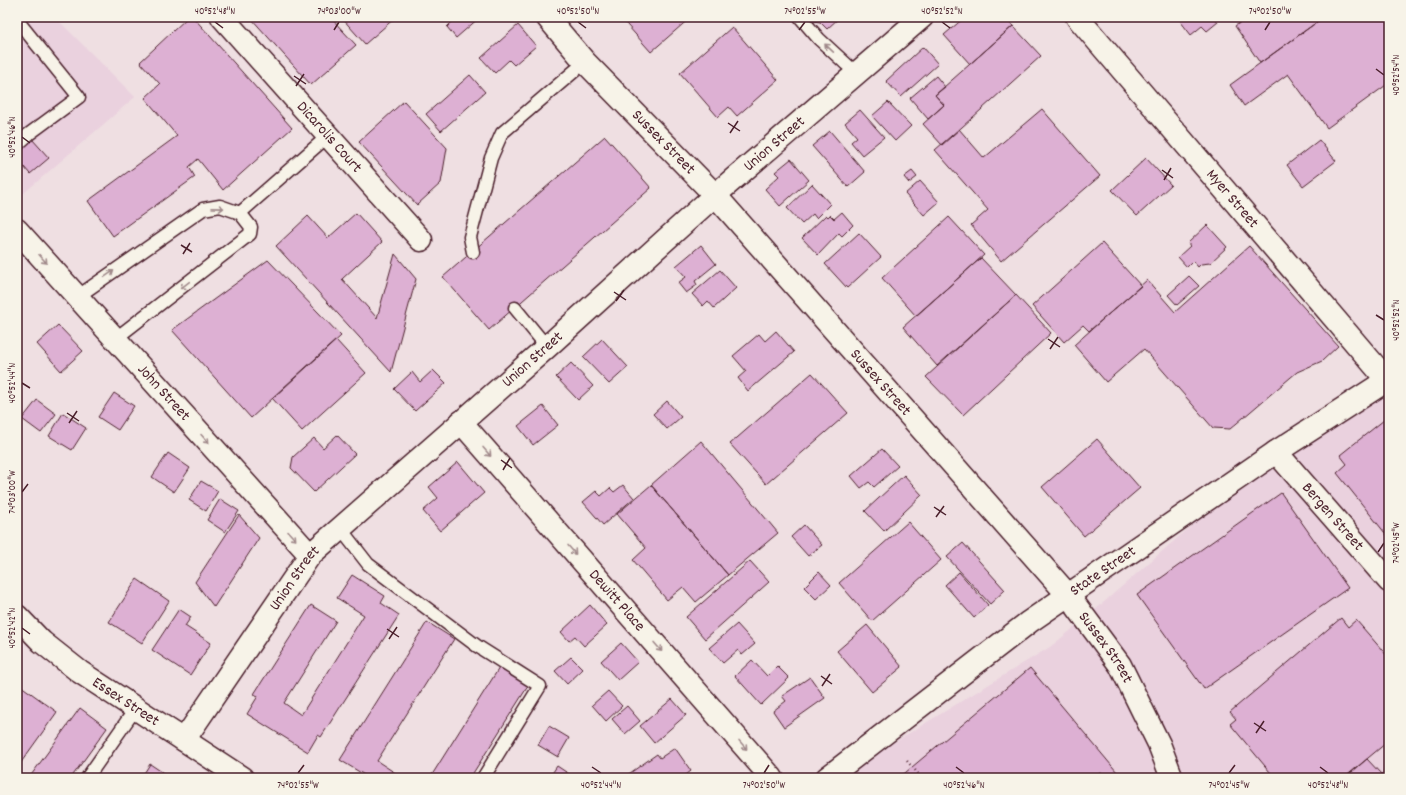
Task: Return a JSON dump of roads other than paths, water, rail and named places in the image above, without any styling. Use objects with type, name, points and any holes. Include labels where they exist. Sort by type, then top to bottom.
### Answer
[{"type":"street","name":"Dicarolis Court","points":[[222,17],[421,240]]},
{"type":"street","name":"Sussex Street","points":[[547,17],[585,62],[715,195],[1068,595],[1120,665],[1159,744],[1172,778]]},
{"type":"street","name":"Myer Street","points":[[1077,17],[1388,380]]},
{"type":"street","name":"Union Street","points":[[184,740],[310,555],[547,347],[715,195],[857,74],[915,19]]},
{"type":"street","name":"John Street","points":[[17,230],[310,555]]},
{"type":"street","name":"State Street","points":[[827,778],[1029,622],[1276,452],[1388,380]]},
{"type":"street","name":"Dewitt Place","points":[[461,422],[772,778]]},
{"type":"street","name":"Bergen Street","points":[[1276,452],[1389,581]]},
{"type":"street","name":"Essex Street","points":[[17,616],[42,642],[80,672],[242,778]]},
{"type":"lane","points":[[800,17],[819,39],[857,74]]},
{"type":"lane","points":[[17,20],[79,97],[29,134],[17,145]]},
{"type":"lane","points":[[473,252],[470,237],[491,158],[502,133],[585,62]]},
{"type":"lane","points":[[240,213],[328,136]]},
{"type":"lane","points":[[77,297],[203,209],[220,206],[240,213],[251,227],[250,234],[115,339]]},
{"type":"lane","points":[[515,308],[547,347]]},
{"type":"lane","points":[[340,528],[368,564],[477,646],[540,686],[483,778]]},
{"type":"lane","points":[[87,778],[136,708]]}]
